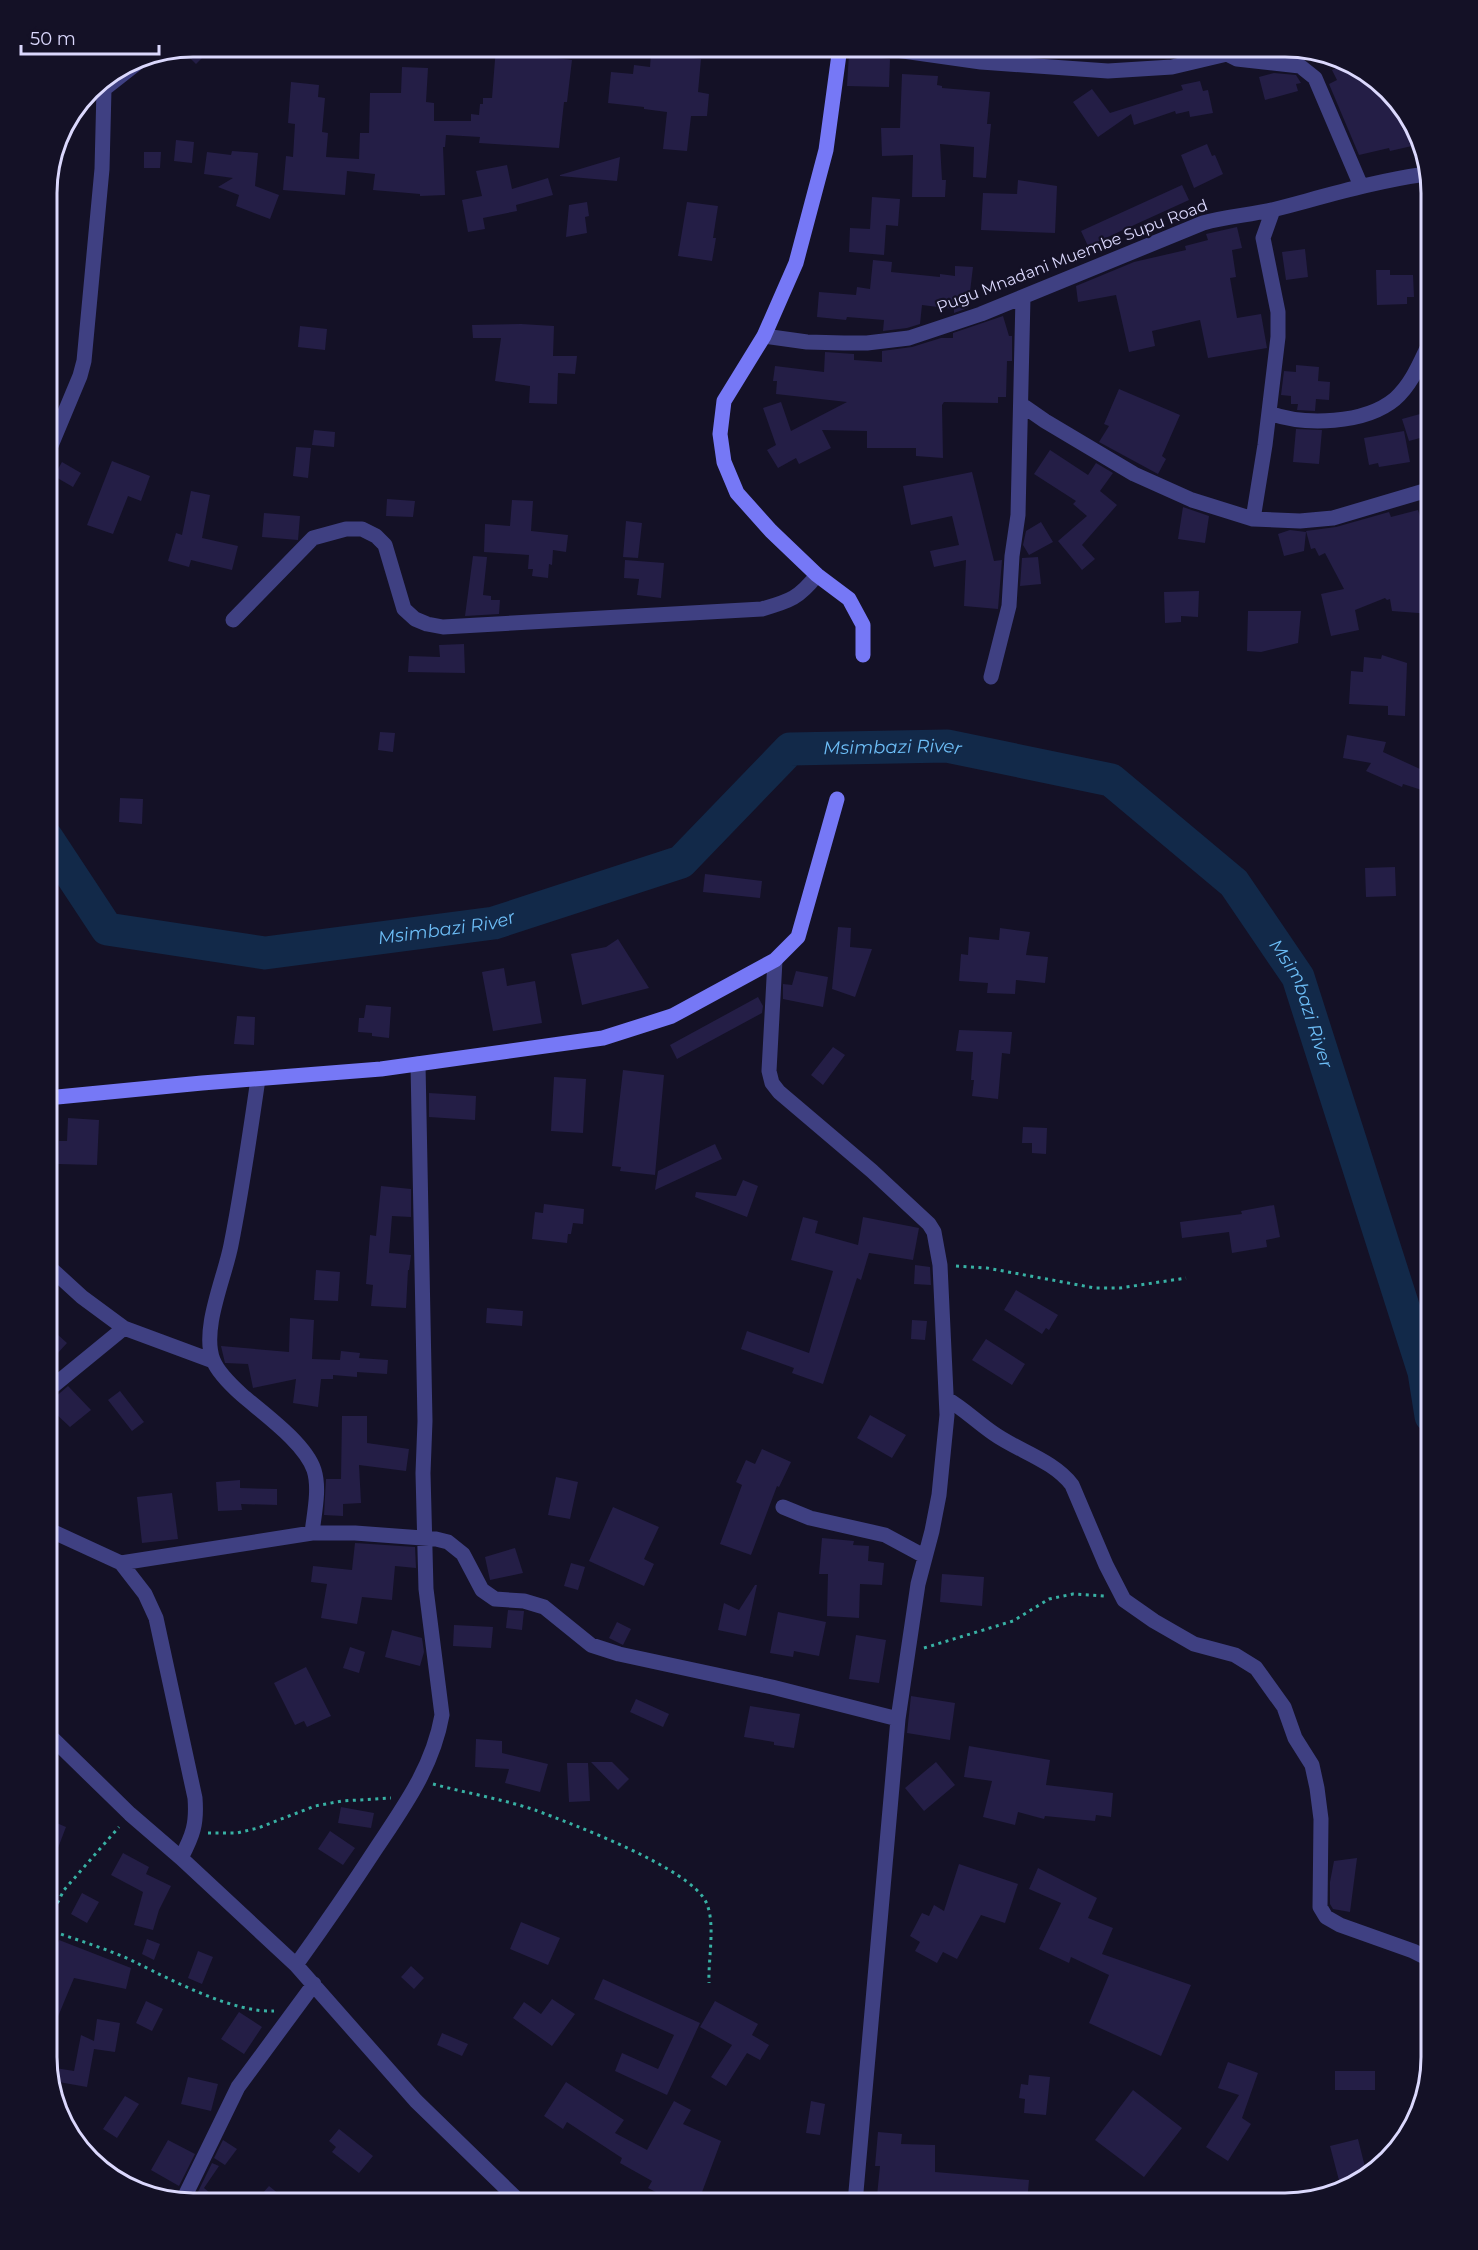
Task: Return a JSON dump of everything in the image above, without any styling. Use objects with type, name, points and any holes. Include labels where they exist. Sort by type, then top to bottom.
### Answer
[{"type":"street","points":[[839,57],[826,150],[796,263],[764,336],[724,401],[720,434],[724,462],[736,493],[771,531],[817,575],[849,598],[863,625],[863,655]]},
{"type":"street","points":[[946,57],[981,62],[1108,71],[1172,67],[1204,57]]},
{"type":"street","points":[[1234,57],[1297,64],[1315,78],[1361,186]]},
{"type":"street","points":[[57,431],[84,361],[102,169],[104,90]]},
{"type":"street","name":"Pugu Mnadani Muembe Supu Road","points":[[764,336],[834,343],[867,343],[909,338],[981,314],[1203,223],[1224,217],[1273,210],[1393,178],[1420,175]]},
{"type":"street","points":[[1253,519],[1277,356],[1278,312],[1263,238],[1273,210]]},
{"type":"street","points":[[991,677],[1009,606],[1012,556],[1018,515],[1023,297]]},
{"type":"street","points":[[1269,413],[1283,418],[1313,421],[1340,419],[1375,412],[1395,399],[1412,379],[1421,361]]},
{"type":"street","points":[[1022,405],[1134,474],[1192,500],[1253,519],[1300,521],[1333,518],[1421,492]]},
{"type":"street","points":[[232,620],[314,538],[346,529],[362,529],[376,536],[385,545],[405,609],[415,619],[443,627],[762,609],[792,599],[803,592],[817,575]]},
{"type":"street","points":[[57,1097],[381,1069],[603,1038],[672,1016],[775,960],[798,937],[837,799]]},
{"type":"street","points":[[775,960],[768,1071],[772,1083],[779,1092],[873,1171],[929,1224],[934,1232],[940,1265],[947,1399],[939,1495],[918,1584],[898,1719],[856,2193]]},
{"type":"street","points":[[296,1965],[420,1781],[429,1763],[442,1715],[426,1588],[418,1064]]},
{"type":"street","points":[[258,1079],[232,1238],[211,1326],[210,1344],[213,1361],[230,1384],[308,1457],[314,1471],[315,1481],[312,1533]]},
{"type":"street","points":[[57,1274],[82,1297],[124,1328],[213,1361]]},
{"type":"street","points":[[57,1383],[124,1328]]},
{"type":"street","points":[[947,1399],[994,1434],[1066,1478],[1072,1485],[1102,1556],[1124,1600],[1154,1621],[1194,1644],[1235,1655],[1256,1668],[1284,1707],[1295,1737],[1312,1766],[1321,1819],[1320,1907],[1326,1917],[1340,1925],[1421,1955]]},
{"type":"street","points":[[783,1507],[810,1518],[885,1535],[924,1557]]},
{"type":"street","points":[[122,1563],[312,1533],[355,1533],[447,1542],[463,1554],[482,1590],[495,1599],[524,1601],[544,1607],[591,1645],[619,1654],[772,1687],[898,1719]]},
{"type":"street","points":[[57,1534],[122,1563],[145,1594],[156,1618],[195,1798],[194,1833],[181,1858]]},
{"type":"street","points":[[57,1744],[130,1814],[296,1965],[416,2101],[511,2193]]},
{"type":"street","points":[[186,2193],[238,2087],[314,1984]]},
{"type":"path","points":[[940,1265],[987,1268],[1095,1288],[1120,1288],[1186,1278]]},
{"type":"path","points":[[909,1648],[929,1647],[1013,1621],[1049,1599],[1073,1594],[1124,1600]]},
{"type":"path","points":[[420,1781],[534,1810],[635,1851],[697,1887],[706,1902],[711,1919],[709,1983]]},
{"type":"path","points":[[194,1833],[237,1833],[258,1828],[315,1806],[342,1800],[411,1796]]},
{"type":"path","points":[[57,1903],[64,1890],[130,1814]]},
{"type":"path","points":[[57,1933],[136,1962],[170,1980],[249,2010],[259,2012],[297,2010]]},
{"type":"building","points":[[189,57],[203,57],[196,64]]},
{"type":"building","points":[[495,57],[548,57],[572,60],[559,148],[479,143],[480,137],[446,135],[445,147],[443,147],[445,195],[420,196],[420,194],[373,190],[375,174],[347,171],[345,195],[283,190],[286,156],[293,157],[295,124],[288,123],[291,82],[319,85],[318,97],[325,98],[322,132],[328,133],[326,157],[359,159],[360,133],[369,133],[370,93],[401,93],[402,67],[428,68],[426,102],[434,103],[434,121],[471,121],[471,114],[479,115],[483,98],[492,98]]},
{"type":"building","points":[[651,57],[701,59],[698,92],[709,94],[707,116],[691,116],[687,151],[663,149],[667,112],[608,103],[611,72],[633,74],[634,65],[650,67]]},
{"type":"building","points":[[849,57],[890,59],[889,87],[847,86]]},
{"type":"building","points":[[1338,67],[1353,75],[1381,97],[1399,119],[1412,146],[1390,151],[1389,148],[1359,155],[1329,84],[1337,80],[1332,70]]},
{"type":"building","points":[[1274,73],[1296,75],[1301,83],[1296,84],[1298,91],[1265,100],[1259,77]]},
{"type":"building","points":[[902,74],[938,76],[937,85],[942,88],[990,92],[987,124],[991,124],[986,178],[973,177],[974,147],[940,144],[942,180],[946,180],[945,197],[912,197],[913,155],[882,156],[881,128],[900,128]]},
{"type":"building","points":[[1200,81],[1203,91],[1208,90],[1213,113],[1190,117],[1189,111],[1176,114],[1175,111],[1134,125],[1131,114],[1098,137],[1073,102],[1092,89],[1110,113],[1183,90],[1181,85]]},
{"type":"building","points":[[176,140],[194,142],[192,163],[174,161]]},
{"type":"building","points":[[1207,144],[1212,156],[1215,155],[1223,174],[1194,188],[1181,155]]},
{"type":"building","points":[[232,151],[258,153],[255,186],[279,195],[270,219],[236,206],[239,195],[218,187],[233,178],[204,174],[207,152],[231,155]]},
{"type":"building","points":[[144,152],[161,152],[160,168],[144,168]]},
{"type":"building","points":[[620,157],[617,181],[560,176],[560,175]]},
{"type":"building","points":[[507,165],[512,189],[548,178],[553,195],[516,205],[517,211],[483,218],[485,229],[468,232],[462,200],[482,196],[476,171]]},
{"type":"building","points":[[1018,180],[1057,186],[1055,233],[981,230],[983,193],[1017,194]]},
{"type":"building","points":[[1182,185],[1189,200],[1088,246],[1081,231]]},
{"type":"building","points":[[872,197],[900,199],[898,226],[886,225],[884,255],[849,252],[850,228],[870,229]]},
{"type":"building","points":[[587,202],[589,216],[585,217],[587,233],[566,237],[569,205]]},
{"type":"building","points":[[687,202],[718,206],[712,261],[678,256]]},
{"type":"building","points":[[1237,227],[1242,248],[1232,250],[1236,277],[1230,278],[1237,318],[1261,314],[1267,348],[1208,358],[1200,320],[1152,331],[1155,346],[1129,352],[1116,295],[1078,302],[1076,286],[1134,262],[1186,250],[1185,246],[1208,240],[1206,234]]},
{"type":"building","points":[[1305,249],[1308,277],[1286,280],[1282,252]]},
{"type":"building","points":[[873,260],[892,262],[891,272],[940,277],[940,274],[955,276],[955,266],[973,267],[968,308],[954,313],[954,309],[922,305],[920,324],[883,331],[884,320],[817,317],[819,292],[856,295],[857,287],[870,289]]},
{"type":"building","points":[[1376,270],[1390,270],[1390,275],[1413,275],[1414,297],[1407,297],[1407,304],[1377,305]]},
{"type":"building","points":[[1003,316],[1009,336],[1012,336],[1012,361],[1007,361],[1006,397],[998,397],[998,403],[944,402],[942,405],[943,458],[916,456],[916,448],[867,448],[867,431],[822,430],[831,448],[799,464],[796,458],[778,468],[767,450],[776,445],[763,408],[781,402],[791,431],[847,402],[776,394],[777,381],[773,381],[775,366],[824,372],[825,352],[854,354],[854,360],[882,362],[882,351],[912,347],[941,338],[953,338],[953,333]]},
{"type":"building","points":[[472,325],[554,326],[553,356],[577,356],[575,374],[558,373],[557,404],[529,403],[530,386],[495,381],[501,338],[473,338]]},
{"type":"building","points":[[300,326],[327,329],[325,350],[298,347]]},
{"type":"building","points":[[1296,365],[1319,367],[1318,381],[1330,382],[1329,400],[1316,399],[1315,411],[1297,410],[1298,404],[1291,404],[1291,396],[1281,395],[1284,371],[1296,372]]},
{"type":"building","points":[[1119,389],[1180,415],[1162,456],[1166,459],[1158,474],[1099,442],[1109,426],[1104,424]]},
{"type":"building","points":[[1421,414],[1421,438],[1409,441],[1402,419]]},
{"type":"building","points":[[1296,429],[1322,430],[1319,464],[1293,462]]},
{"type":"building","points":[[314,430],[335,432],[334,447],[312,445]]},
{"type":"building","points":[[1404,431],[1410,462],[1379,467],[1378,463],[1369,465],[1364,438]]},
{"type":"building","points":[[296,447],[311,448],[308,478],[293,476]]},
{"type":"building","points":[[1050,450],[1088,475],[1096,463],[1113,473],[1100,491],[1117,505],[1082,545],[1095,559],[1082,570],[1058,541],[1087,516],[1073,504],[1076,501],[1034,474]]},
{"type":"building","points":[[112,461],[150,476],[141,501],[128,496],[113,534],[87,525]]},
{"type":"building","points":[[62,462],[81,473],[73,487],[57,478],[57,471]]},
{"type":"building","points":[[972,472],[994,561],[1002,560],[998,609],[964,606],[966,560],[934,567],[930,551],[959,545],[952,516],[911,525],[903,486]]},
{"type":"building","points":[[191,491],[210,495],[202,538],[238,546],[232,570],[191,560],[189,567],[168,561],[176,533],[182,535]]},
{"type":"building","points":[[387,499],[415,501],[413,517],[386,516]]},
{"type":"building","points":[[512,500],[533,501],[531,531],[568,535],[566,552],[553,550],[548,578],[532,576],[533,569],[528,569],[529,555],[484,552],[485,524],[510,526]]},
{"type":"building","points":[[1183,507],[1209,516],[1205,543],[1178,539]]},
{"type":"building","points":[[1418,510],[1421,516],[1421,613],[1392,611],[1390,599],[1385,598],[1355,610],[1359,630],[1331,636],[1321,594],[1344,589],[1325,553],[1319,556],[1315,548],[1311,549],[1306,531],[1336,527],[1389,512],[1391,517]]},
{"type":"building","points":[[264,513],[300,516],[298,540],[262,537]]},
{"type":"building","points":[[626,521],[642,523],[638,558],[623,557]]},
{"type":"building","points":[[1041,522],[1053,542],[1029,555],[1023,545],[1026,531]]},
{"type":"building","points":[[1290,530],[1306,532],[1304,551],[1284,556],[1278,534]]},
{"type":"building","points":[[473,556],[487,557],[483,595],[491,596],[491,600],[500,600],[499,614],[465,616]]},
{"type":"building","points":[[1038,557],[1041,584],[1020,586],[1022,558]]},
{"type":"building","points":[[625,560],[664,563],[661,598],[637,595],[639,579],[624,578]]},
{"type":"building","points":[[1199,591],[1198,617],[1181,616],[1181,622],[1165,623],[1164,592]]},
{"type":"building","points":[[1248,611],[1301,611],[1298,643],[1261,652],[1247,651]]},
{"type":"building","points":[[464,644],[465,673],[408,672],[409,656],[440,657],[439,645]]},
{"type":"building","points":[[1382,655],[1407,663],[1405,716],[1388,715],[1388,706],[1349,704],[1351,671],[1363,672],[1364,657],[1381,659]]},
{"type":"building","points":[[380,732],[395,733],[393,752],[378,750]]},
{"type":"building","points":[[1347,735],[1386,742],[1383,752],[1421,769],[1421,790],[1403,784],[1402,787],[1366,771],[1371,763],[1343,758]]},
{"type":"building","points":[[120,798],[143,799],[142,824],[119,822]]},
{"type":"building","points":[[1395,867],[1396,896],[1366,897],[1365,868]]},
{"type":"building","points":[[705,874],[762,881],[760,898],[703,892]]},
{"type":"building","points":[[838,927],[851,928],[850,947],[872,949],[855,997],[832,989]]},
{"type":"building","points":[[1000,928],[1030,932],[1026,955],[1048,957],[1045,983],[1016,980],[1015,994],[987,993],[988,983],[959,981],[961,954],[968,955],[969,937],[999,940]]},
{"type":"building","points":[[618,939],[649,988],[582,1005],[571,954],[606,947]]},
{"type":"building","points":[[504,968],[507,986],[535,981],[542,1023],[493,1031],[482,972]]},
{"type":"building","points":[[796,971],[828,977],[823,1007],[783,999],[783,984],[792,985]]},
{"type":"building","points":[[758,997],[763,1006],[762,1013],[677,1059],[670,1045]]},
{"type":"building","points":[[366,1005],[391,1007],[389,1038],[358,1032],[359,1018],[364,1018]]},
{"type":"building","points":[[237,1016],[255,1017],[254,1045],[234,1044]]},
{"type":"building","points":[[959,1030],[1012,1032],[1010,1054],[1002,1053],[998,1099],[972,1096],[973,1052],[956,1051]]},
{"type":"building","points":[[833,1047],[845,1055],[823,1085],[811,1075]]},
{"type":"building","points":[[623,1070],[664,1075],[655,1175],[620,1171],[621,1167],[612,1166]]},
{"type":"building","points":[[554,1077],[586,1079],[583,1133],[551,1131]]},
{"type":"building","points":[[429,1093],[476,1096],[475,1120],[429,1117]]},
{"type":"building","points":[[68,1118],[99,1120],[97,1165],[58,1164],[59,1141],[67,1141]]},
{"type":"building","points":[[1023,1127],[1047,1128],[1046,1154],[1032,1153],[1032,1143],[1022,1143]]},
{"type":"building","points":[[715,1144],[722,1159],[655,1190],[658,1171]]},
{"type":"building","points":[[743,1180],[758,1186],[747,1217],[695,1197],[696,1192],[736,1196]]},
{"type":"building","points":[[381,1186],[411,1189],[411,1217],[392,1216],[389,1253],[411,1255],[406,1308],[371,1306],[373,1285],[366,1284],[370,1235],[376,1236]]},
{"type":"building","points":[[544,1204],[584,1209],[583,1224],[573,1223],[567,1243],[532,1239],[535,1212],[543,1213]]},
{"type":"building","points":[[1274,1205],[1280,1237],[1266,1240],[1267,1247],[1232,1253],[1229,1232],[1182,1238],[1180,1222],[1242,1214],[1241,1211]]},
{"type":"building","points":[[803,1217],[818,1221],[815,1233],[858,1245],[863,1217],[919,1228],[913,1260],[869,1253],[861,1280],[857,1278],[823,1384],[792,1373],[794,1368],[741,1349],[747,1331],[809,1353],[833,1271],[791,1260]]},
{"type":"building","points":[[915,1265],[930,1267],[931,1285],[914,1284]]},
{"type":"building","points":[[316,1270],[340,1272],[338,1301],[314,1300]]},
{"type":"building","points":[[1016,1290],[1058,1315],[1049,1330],[1046,1328],[1042,1334],[1004,1310]]},
{"type":"building","points":[[487,1308],[523,1311],[522,1326],[486,1323]]},
{"type":"building","points":[[290,1318],[314,1320],[312,1359],[340,1360],[341,1351],[360,1353],[359,1358],[388,1360],[387,1374],[357,1372],[357,1377],[333,1375],[333,1379],[321,1379],[318,1407],[293,1403],[296,1379],[253,1388],[248,1364],[225,1363],[221,1346],[289,1352]]},
{"type":"building","points":[[912,1320],[927,1321],[925,1340],[911,1339]]},
{"type":"building","points":[[57,1334],[67,1343],[57,1354]]},
{"type":"building","points":[[986,1339],[1025,1364],[1012,1385],[972,1360]]},
{"type":"building","points":[[68,1386],[91,1410],[70,1427],[57,1415],[57,1396]]},
{"type":"building","points":[[120,1391],[144,1422],[132,1431],[108,1400]]},
{"type":"building","points":[[870,1415],[906,1435],[892,1458],[857,1438]]},
{"type":"building","points":[[342,1416],[367,1416],[367,1443],[409,1449],[406,1471],[359,1465],[361,1503],[343,1504],[343,1516],[324,1515],[326,1479],[341,1479]]},
{"type":"building","points":[[762,1449],[791,1462],[779,1487],[777,1486],[751,1555],[720,1544],[742,1485],[736,1482],[746,1460],[755,1464]]},
{"type":"building","points":[[556,1477],[578,1482],[570,1519],[548,1515]]},
{"type":"building","points":[[240,1480],[240,1488],[277,1489],[277,1505],[241,1504],[242,1510],[218,1511],[216,1482]]},
{"type":"building","points":[[172,1493],[178,1539],[142,1543],[137,1497]]},
{"type":"building","points":[[613,1507],[659,1527],[644,1559],[654,1564],[644,1586],[589,1561]]},
{"type":"building","points":[[822,1538],[854,1541],[853,1545],[869,1546],[868,1561],[884,1563],[882,1585],[860,1584],[859,1618],[827,1616],[828,1574],[819,1574]]},
{"type":"building","points":[[355,1543],[415,1547],[416,1568],[395,1566],[392,1600],[362,1597],[357,1624],[321,1618],[327,1584],[311,1582],[313,1566],[352,1570]]},
{"type":"building","points":[[515,1548],[523,1573],[490,1580],[485,1557]]},
{"type":"building","points":[[571,1563],[585,1567],[578,1590],[564,1586]]},
{"type":"building","points":[[942,1574],[984,1577],[982,1606],[940,1602]]},
{"type":"building","points":[[757,1585],[746,1636],[718,1630],[724,1603],[739,1610]]},
{"type":"building","points":[[508,1610],[524,1611],[522,1630],[506,1628]]},
{"type":"building","points":[[778,1612],[826,1622],[819,1656],[794,1651],[793,1657],[770,1653]]},
{"type":"building","points":[[617,1622],[631,1629],[623,1645],[609,1638]]},
{"type":"building","points":[[454,1625],[493,1627],[491,1648],[453,1646]]},
{"type":"building","points":[[392,1630],[422,1638],[424,1652],[420,1666],[385,1657]]},
{"type":"building","points":[[856,1635],[886,1640],[879,1683],[849,1679]]},
{"type":"building","points":[[350,1647],[365,1652],[359,1673],[343,1668]]},
{"type":"building","points":[[306,1667],[331,1716],[307,1727],[304,1721],[295,1725],[274,1683]]},
{"type":"building","points":[[911,1696],[955,1703],[950,1740],[907,1733]]},
{"type":"building","points":[[636,1699],[669,1714],[663,1727],[630,1712]]},
{"type":"building","points":[[750,1706],[800,1714],[794,1748],[744,1737]]},
{"type":"building","points":[[476,1739],[502,1741],[502,1753],[548,1764],[540,1792],[505,1783],[509,1769],[475,1767]]},
{"type":"building","points":[[969,1746],[1050,1760],[1046,1785],[1113,1793],[1111,1817],[1096,1815],[1095,1821],[1045,1816],[1044,1819],[1018,1812],[1015,1825],[983,1817],[992,1781],[964,1777]]},
{"type":"building","points":[[591,1762],[612,1762],[629,1779],[618,1790]]},
{"type":"building","points":[[936,1762],[955,1785],[924,1811],[905,1788]]},
{"type":"building","points":[[567,1763],[588,1763],[590,1801],[569,1802]]},
{"type":"building","points":[[341,1807],[374,1813],[371,1828],[338,1823]]},
{"type":"building","points":[[57,1823],[66,1827],[57,1850]]},
{"type":"building","points":[[330,1831],[355,1848],[343,1865],[318,1849]]},
{"type":"building","points":[[123,1853],[149,1867],[146,1874],[171,1886],[159,1910],[153,1930],[134,1925],[143,1892],[111,1875]]},
{"type":"building","points":[[1357,1858],[1350,1912],[1333,1909],[1330,1904],[1330,1882],[1334,1861]]},
{"type":"building","points":[[959,1864],[1018,1884],[1005,1923],[981,1915],[957,1959],[943,1952],[937,1963],[915,1951],[920,1942],[910,1936],[922,1913],[929,1916],[934,1905],[944,1911]]},
{"type":"building","points":[[1038,1868],[1097,1898],[1088,1918],[1113,1928],[1102,1954],[1191,1985],[1161,2056],[1089,2023],[1109,1975],[1071,1957],[1069,1963],[1039,1949],[1061,1903],[1029,1889]]},
{"type":"building","points":[[82,1893],[99,1902],[87,1923],[71,1914]]},
{"type":"building","points":[[521,1922],[560,1938],[548,1965],[510,1949]]},
{"type":"building","points":[[147,1939],[160,1944],[154,1960],[142,1954]]},
{"type":"building","points":[[59,1940],[131,1968],[126,1989],[74,1978],[57,2019],[57,1946]]},
{"type":"building","points":[[198,1951],[213,1957],[202,1984],[188,1978]]},
{"type":"building","points":[[411,1966],[424,1978],[414,1989],[401,1977]]},
{"type":"building","points":[[603,1979],[700,2023],[667,2095],[615,2071],[622,2053],[658,2069],[674,2035],[594,1999]]},
{"type":"building","points":[[552,1999],[575,2014],[552,2046],[513,2018],[524,2002],[541,2014]]},
{"type":"building","points":[[146,2001],[163,2009],[152,2031],[136,2023]]},
{"type":"building","points":[[715,2001],[758,2024],[752,2035],[769,2045],[760,2060],[747,2053],[726,2086],[711,2077],[732,2045],[700,2027]]},
{"type":"building","points":[[239,2012],[262,2027],[244,2054],[221,2039]]},
{"type":"building","points":[[97,2019],[120,2023],[115,2052],[94,2049],[87,2087],[60,2082],[58,2068],[74,2071],[81,2035],[94,2041]]},
{"type":"building","points":[[442,2033],[468,2044],[462,2056],[437,2045]]},
{"type":"building","points":[[1228,2062],[1258,2073],[1242,2118],[1251,2124],[1228,2161],[1206,2147],[1239,2095],[1218,2088]]},
{"type":"building","points":[[1335,2071],[1375,2071],[1375,2090],[1335,2090]]},
{"type":"building","points":[[1029,2075],[1050,2077],[1046,2115],[1024,2113],[1025,2099],[1019,2098],[1021,2084],[1028,2085]]},
{"type":"building","points":[[188,2077],[218,2084],[211,2111],[181,2104]]},
{"type":"building","points":[[566,2082],[624,2120],[615,2133],[647,2150],[674,2101],[691,2110],[683,2124],[721,2141],[702,2193],[658,2193],[648,2188],[652,2181],[620,2163],[622,2158],[567,2122],[563,2129],[544,2116]]},
{"type":"building","points":[[1133,2090],[1182,2128],[1144,2177],[1095,2140]]},
{"type":"building","points":[[125,2096],[139,2104],[117,2138],[103,2129]]},
{"type":"building","points":[[811,2101],[825,2104],[820,2135],[806,2133]]},
{"type":"building","points":[[339,2129],[373,2156],[359,2173],[332,2152],[336,2147],[329,2141]]},
{"type":"building","points":[[878,2132],[902,2134],[901,2144],[935,2145],[935,2172],[1029,2180],[1028,2193],[877,2193],[880,2166],[875,2166]]},
{"type":"building","points":[[1358,2139],[1365,2167],[1339,2182],[1330,2146]]},
{"type":"building","points":[[168,2140],[195,2154],[179,2186],[151,2170]]},
{"type":"building","points":[[223,2140],[237,2149],[225,2165],[214,2158]]},
{"type":"building","points":[[212,2163],[219,2166],[204,2188],[210,2193],[197,2193]]},
{"type":"building","points":[[269,2186],[278,2193],[263,2193]]},
{"type":"waterway","name":"Msimbazi River","points":[[57,853],[107,929],[265,953],[494,923],[681,862],[790,749],[947,746],[1111,780],[1234,883],[1298,977],[1421,1363]]}]
